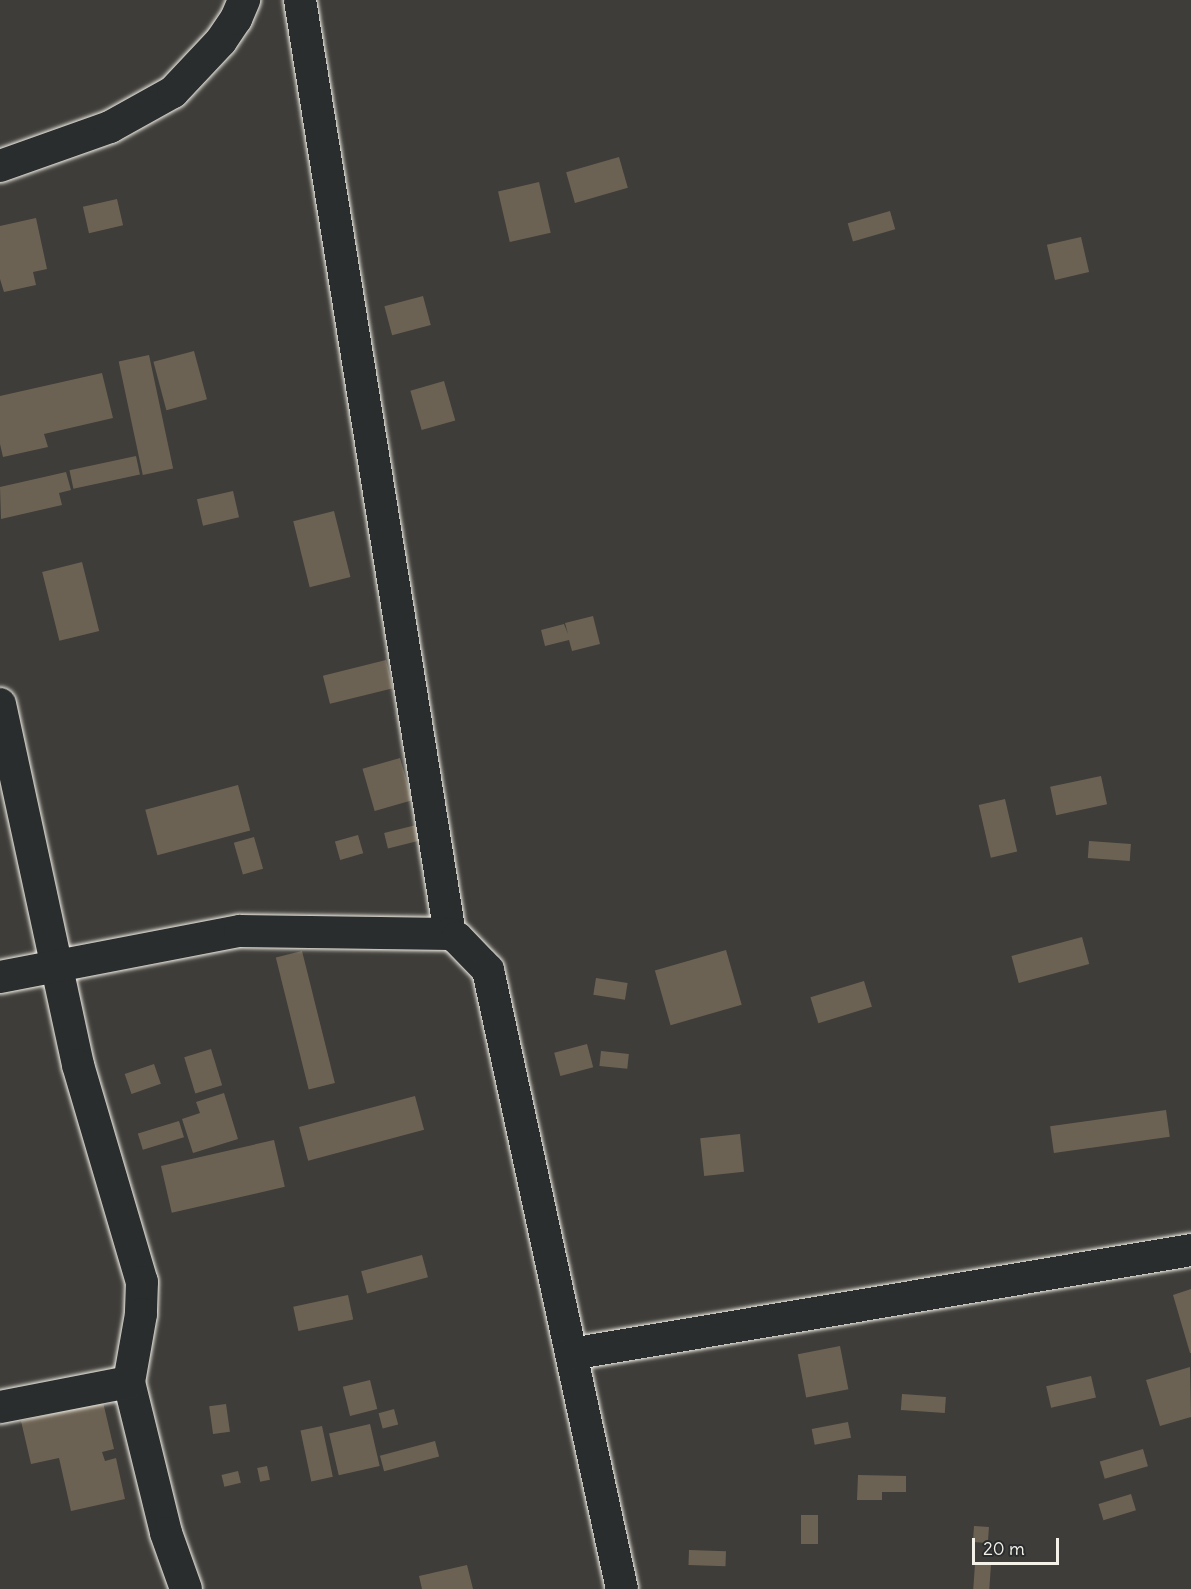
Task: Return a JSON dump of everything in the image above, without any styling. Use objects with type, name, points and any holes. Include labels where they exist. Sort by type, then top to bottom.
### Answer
[{"type":"street","points":[[0,166],[110,127],[173,92],[221,41],[237,19],[244,0]]},
{"type":"street","points":[[300,0],[450,934],[488,970],[622,1589]]},
{"type":"street","points":[[0,704],[78,1065],[142,1282],[141,1314],[129,1382],[166,1533],[186,1589]]},
{"type":"street","points":[[0,977],[55,964],[240,931],[450,934]]},
{"type":"street","points":[[571,1353],[1191,1250]]},
{"type":"street","points":[[0,1407],[129,1382]]},
{"type":"building","points":[[619,157],[628,188],[575,203],[566,172]]},
{"type":"building","points":[[539,182],[551,233],[510,242],[498,191]]},
{"type":"building","points":[[117,199],[123,225],[89,233],[83,207]]},
{"type":"building","points":[[890,211],[895,229],[853,241],[848,223]]},
{"type":"building","points":[[36,218],[47,269],[33,272],[36,285],[4,292],[0,279],[0,226]]},
{"type":"building","points":[[1081,237],[1089,272],[1055,280],[1047,245]]},
{"type":"building","points":[[423,296],[431,325],[392,335],[384,306]]},
{"type":"building","points":[[194,351],[207,399],[166,410],[153,362]]},
{"type":"building","points":[[149,355],[173,468],[143,475],[119,361]]},
{"type":"building","points":[[102,373],[113,418],[44,434],[48,447],[3,457],[0,444],[0,396]]},
{"type":"building","points":[[444,381],[455,420],[422,430],[410,391]]},
{"type":"building","points":[[136,456],[140,475],[73,489],[69,470]]},
{"type":"building","points":[[66,472],[71,490],[59,493],[62,505],[1,519],[0,487]]},
{"type":"building","points":[[233,491],[239,517],[203,526],[197,499]]},
{"type":"building","points":[[334,511],[350,577],[310,587],[293,521]]},
{"type":"building","points":[[82,562],[99,631],[59,641],[42,572]]},
{"type":"building","points":[[593,616],[600,644],[572,651],[569,640],[545,646],[541,630],[564,624],[568,634],[565,623]]},
{"type":"building","points":[[386,660],[393,688],[330,704],[323,676]]},
{"type":"building","points":[[400,758],[412,800],[375,811],[363,769]]},
{"type":"building","points":[[1101,776],[1107,804],[1056,815],[1050,787]]},
{"type":"building","points":[[238,785],[250,830],[157,855],[145,810]]},
{"type":"building","points":[[1005,799],[1017,852],[991,858],[979,805]]},
{"type":"building","points":[[420,824],[424,840],[388,848],[384,833]]},
{"type":"building","points":[[358,835],[363,853],[340,860],[335,842]]},
{"type":"building","points":[[254,837],[263,869],[243,875],[234,843]]},
{"type":"building","points":[[1089,841],[1131,844],[1130,861],[1088,858]]},
{"type":"building","points":[[1082,937],[1089,964],[1019,983],[1011,956]]},
{"type":"building","points":[[726,950],[742,1005],[671,1025],[655,970]]},
{"type":"building","points":[[302,951],[335,1083],[309,1089],[276,958]]},
{"type":"building","points":[[596,978],[628,983],[625,1000],[593,995]]},
{"type":"building","points":[[864,981],[872,1007],[818,1023],[810,997]]},
{"type":"building","points":[[587,1044],[593,1067],[560,1076],[554,1053]]},
{"type":"building","points":[[211,1049],[222,1085],[195,1094],[184,1057]]},
{"type":"building","points":[[601,1051],[629,1054],[627,1069],[599,1066]]},
{"type":"building","points":[[154,1064],[161,1084],[132,1094],[125,1074]]},
{"type":"building","points":[[224,1093],[238,1139],[193,1153],[182,1119],[200,1113],[196,1102]]},
{"type":"building","points":[[415,1096],[424,1130],[308,1161],[299,1127]]},
{"type":"building","points":[[1166,1110],[1170,1137],[1054,1153],[1050,1126]]},
{"type":"building","points":[[179,1121],[184,1137],[143,1150],[138,1134]]},
{"type":"building","points":[[740,1134],[744,1172],[704,1176],[700,1138]]},
{"type":"building","points":[[274,1140],[285,1187],[172,1213],[161,1166]]},
{"type":"building","points":[[422,1255],[428,1277],[367,1294],[361,1271]]},
{"type":"building","points":[[1191,1289],[1191,1353],[1190,1353],[1173,1295]]},
{"type":"building","points":[[348,1295],[353,1319],[298,1331],[293,1307]]},
{"type":"building","points":[[840,1346],[848,1389],[806,1397],[798,1354]]},
{"type":"building","points":[[1190,1367],[1191,1417],[1160,1426],[1146,1380]]},
{"type":"building","points":[[1091,1376],[1096,1397],[1051,1408],[1046,1386]]},
{"type":"building","points":[[370,1380],[377,1409],[350,1416],[343,1387]]},
{"type":"building","points":[[902,1394],[946,1397],[945,1413],[901,1410]]},
{"type":"building","points":[[103,1402],[114,1449],[102,1452],[105,1461],[116,1458],[125,1499],[71,1511],[59,1458],[31,1464],[21,1421]]},
{"type":"building","points":[[226,1404],[230,1432],[213,1434],[209,1406]]},
{"type":"building","points":[[394,1409],[398,1424],[383,1429],[379,1413]]},
{"type":"building","points":[[848,1422],[851,1438],[815,1445],[812,1429]]},
{"type":"building","points":[[370,1424],[380,1466],[339,1475],[329,1433]]},
{"type":"building","points":[[322,1426],[333,1477],[311,1481],[300,1431]]},
{"type":"building","points":[[435,1441],[439,1456],[384,1471],[380,1456]]},
{"type":"building","points":[[1143,1449],[1148,1466],[1105,1479],[1100,1461]]},
{"type":"building","points":[[267,1466],[270,1480],[260,1482],[257,1468]]},
{"type":"building","points":[[238,1471],[241,1483],[224,1487],[222,1475]]},
{"type":"building","points":[[858,1475],[906,1476],[906,1492],[882,1492],[882,1500],[857,1500]]},
{"type":"building","points":[[1131,1494],[1136,1510],[1103,1520],[1098,1504]]},
{"type":"building","points":[[801,1515],[818,1515],[818,1544],[801,1544]]},
{"type":"building","points":[[974,1526],[989,1527],[988,1543],[973,1542]]},
{"type":"building","points":[[689,1550],[726,1551],[725,1566],[688,1565]]},
{"type":"building","points":[[975,1564],[991,1565],[989,1589],[973,1589]]},
{"type":"building","points":[[467,1565],[473,1589],[422,1589],[419,1576]]}]
